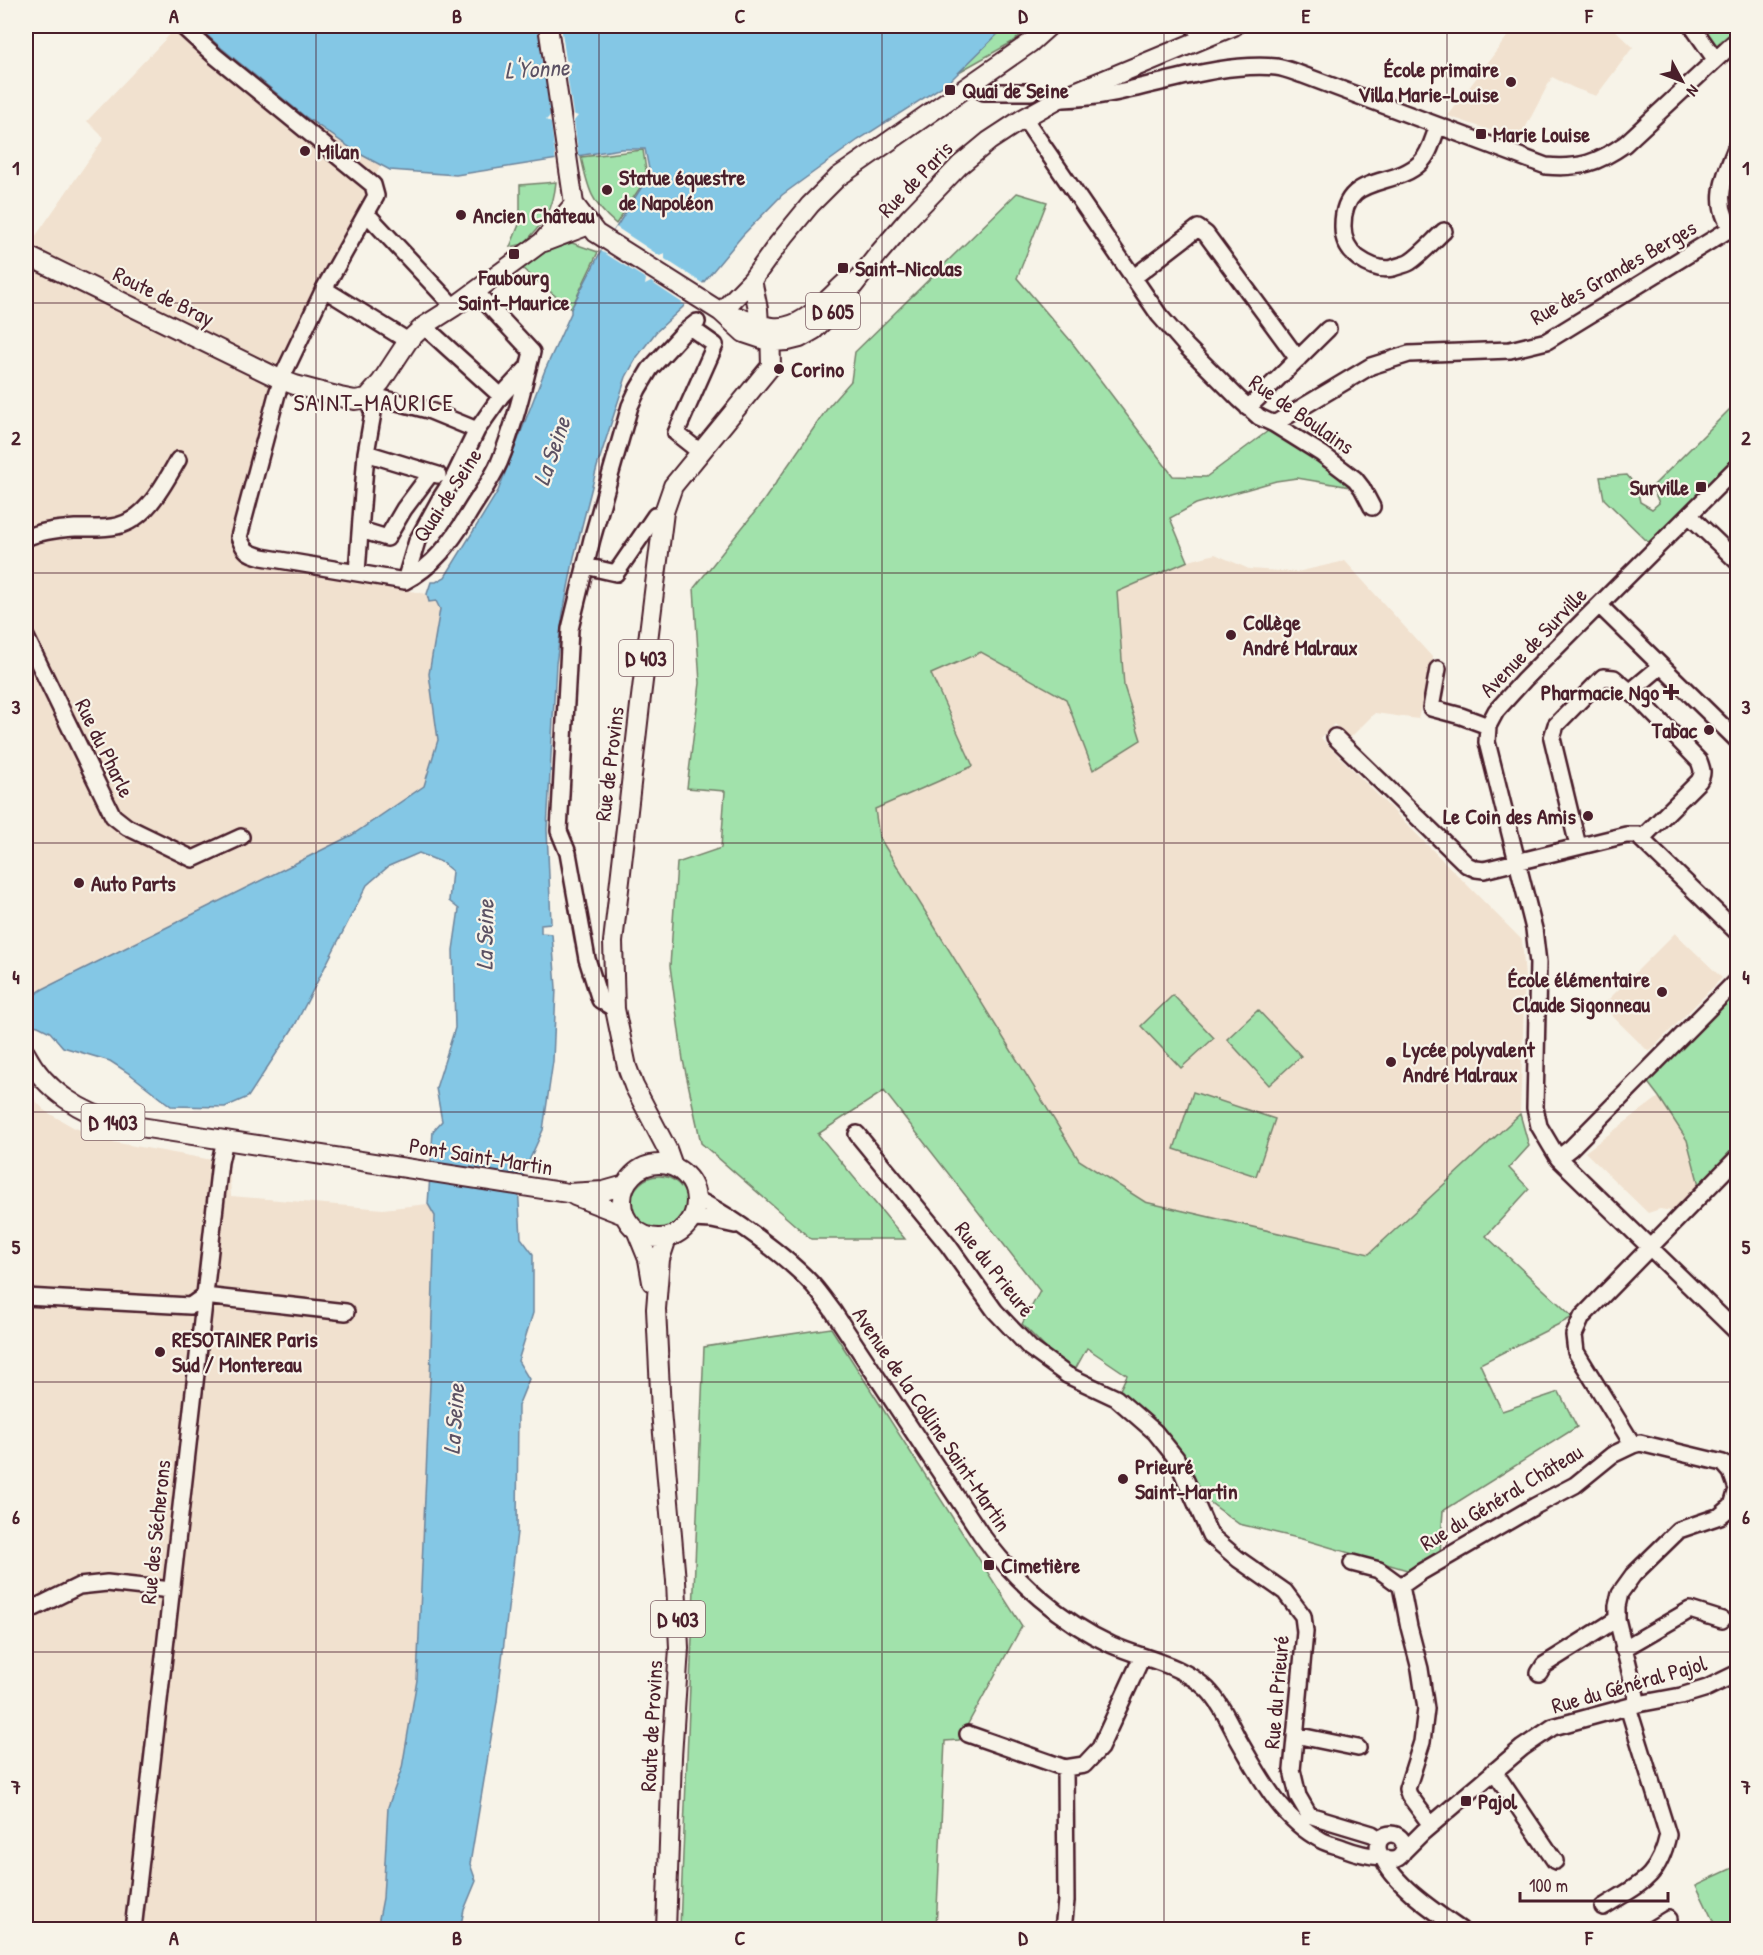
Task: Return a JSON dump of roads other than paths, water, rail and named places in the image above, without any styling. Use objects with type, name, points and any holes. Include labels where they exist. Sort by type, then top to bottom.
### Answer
[{"type":"main road","name":"D 605","points":[[548,26],[574,204],[596,233],[729,317]]},
{"type":"main road","points":[[729,317],[753,285],[778,244],[810,205],[838,177],[1030,43],[1049,26]]},
{"type":"main road","name":"D 605","points":[[1024,118],[1058,99],[1140,64],[1199,32],[1234,26]]},
{"type":"main road","name":"Rue de Paris","points":[[729,317],[744,333],[767,331],[788,341],[800,338],[814,330],[836,308],[879,253],[960,165],[989,141],[1024,118]]},
{"type":"main road","points":[[369,397],[408,341],[424,326],[476,292],[542,242],[574,204]]},
{"type":"main road","points":[[542,242],[589,225]]},
{"type":"main road","name":"Route de Bray","points":[[26,255],[295,386],[355,400],[369,397]]},
{"type":"main road","name":"Rue de Provins","points":[[672,1166],[667,1149],[634,1086],[627,1067],[615,1009],[613,942],[664,518],[673,486],[771,366],[767,331],[758,309],[753,285]]},
{"type":"main road","name":"D 1403","points":[[26,1054],[44,1080],[62,1096],[102,1119],[225,1140]]},
{"type":"main road","points":[[648,1166],[656,1149],[656,1128]]},
{"type":"main road","name":"Pont Saint-Martin","points":[[225,1140],[568,1193]]},
{"type":"main road","points":[[660,1164],[672,1166],[689,1179],[694,1188],[696,1199],[692,1219],[685,1228],[667,1238],[646,1237],[629,1224],[624,1215],[621,1200],[625,1185],[631,1177],[648,1166],[660,1164]]},
{"type":"main road","name":"D 1403","points":[[568,1193],[604,1191],[625,1185]]},
{"type":"main road","name":"D 1403","points":[[568,1193],[624,1215]]},
{"type":"main road","name":"D 403","points":[[637,1232],[648,1259],[656,1309]]},
{"type":"main road","name":"D 403","points":[[656,1309],[660,1259],[667,1238]]},
{"type":"main road","name":"Route de Provins","points":[[656,1309],[661,1411],[675,1569],[679,1648],[672,1757],[666,1929]]},
{"type":"street","points":[[182,26],[215,56],[373,185],[376,196],[324,288],[282,380],[239,537],[243,547],[249,553],[262,558],[405,581],[417,542],[453,479],[477,430],[530,359],[476,292]]},
{"type":"street","points":[[1692,26],[1715,59]]},
{"type":"street","points":[[1058,99],[1089,98],[1245,67],[1278,68],[1303,75],[1546,166],[1566,168],[1606,158],[1625,144],[1737,39]]},
{"type":"street","points":[[1140,64],[1156,77],[1168,81]]},
{"type":"street","points":[[1140,64],[1145,86]]},
{"type":"street","points":[[970,85],[984,92],[1031,92]]},
{"type":"street","name":"Rue de Boulains","points":[[1024,118],[1133,278],[1176,335],[1259,417],[1322,454],[1355,479],[1371,507]]},
{"type":"street","points":[[1438,126],[1421,163],[1411,170],[1368,184],[1350,198],[1342,211],[1343,234],[1346,245],[1356,256],[1366,264],[1386,270],[1409,263],[1444,231]]},
{"type":"street","points":[[1736,227],[1724,216],[1721,191],[1737,143]]},
{"type":"street","points":[[1736,227],[1730,204],[1730,192],[1737,169]]},
{"type":"street","points":[[367,214],[454,307]]},
{"type":"street","name":"Rue des Grandes Berges","points":[[1274,424],[1371,366],[1409,354],[1510,350],[1546,341],[1736,227]]},
{"type":"street","name":"Rue de Boulains","points":[[1133,278],[1198,228],[1206,234],[1298,359]]},
{"type":"street","points":[[324,288],[408,341]]},
{"type":"street","points":[[615,1009],[600,1000],[587,959],[568,853],[559,831],[570,629],[608,479],[630,406],[651,369],[694,325],[715,345],[676,433],[700,452]]},
{"type":"street","points":[[424,326],[501,396]]},
{"type":"street","points":[[1248,408],[1328,329]]},
{"type":"street","name":"Quai de Seine","points":[[405,581],[420,573],[441,555],[452,541],[498,465],[514,419],[530,359]]},
{"type":"street","points":[[357,572],[366,453],[373,413],[369,397],[429,410],[477,430]]},
{"type":"street","points":[[366,453],[453,479]]},
{"type":"street","points":[[26,538],[61,529],[117,526],[133,519],[147,507],[178,460]]},
{"type":"street","name":"Avenue de Surville","points":[[1737,466],[1524,680],[1496,711],[1488,726],[1487,742],[1534,929],[1538,963],[1535,1108],[1539,1126],[1558,1158],[1737,1333]]},
{"type":"street","points":[[361,530],[387,538],[404,509],[431,473]]},
{"type":"street","points":[[1689,515],[1737,562]]},
{"type":"street","points":[[585,566],[616,573],[655,516],[664,518]]},
{"type":"street","points":[[394,527],[417,542]]},
{"type":"street","points":[[1599,605],[1737,741]]},
{"type":"street","name":"Rue du Pharle","points":[[26,637],[113,816],[127,827],[194,859],[241,837]]},
{"type":"street","points":[[1630,692],[1655,671],[1658,664]]},
{"type":"street","points":[[1438,669],[1431,708],[1488,726]]},
{"type":"street","points":[[1578,846],[1552,738],[1556,725],[1603,677],[1614,678],[1641,701],[1699,761],[1702,769],[1699,781],[1641,839]]},
{"type":"street","points":[[1335,737],[1467,865],[1484,870],[1626,835],[1638,836],[1737,933]]},
{"type":"street","points":[[1558,1158],[1571,1148],[1737,979]]},
{"type":"street","name":"Rue du Prieuré","points":[[857,1134],[948,1245],[994,1311],[1030,1348],[1067,1375],[1116,1398],[1155,1432],[1176,1458],[1210,1535],[1238,1559],[1285,1592],[1303,1616],[1305,1632],[1292,1770],[1298,1796],[1309,1815],[1372,1834],[1381,1849]]},
{"type":"street","name":"Rue des Sécherons","points":[[133,1929],[204,1296],[220,1162],[225,1140]]},
{"type":"street","points":[[1603,1907],[1650,1877],[1664,1853],[1668,1835],[1633,1706],[1617,1619],[1620,1593],[1633,1575],[1679,1530],[1720,1516],[1732,1506],[1737,1489],[1731,1472],[1723,1463],[1640,1443],[1633,1445],[1576,1352],[1574,1335],[1582,1317],[1737,1157]]},
{"type":"street","name":"Avenue de la Colline Saint-Martin","points":[[696,1199],[714,1207],[746,1229],[803,1276],[833,1311],[948,1488],[1004,1564],[1030,1590],[1070,1621],[1093,1635],[1185,1673],[1208,1691],[1219,1705],[1263,1784],[1277,1803],[1305,1830],[1322,1841],[1350,1851],[1381,1849]]},
{"type":"street","name":"Avenue de la Colline Saint-Martin","points":[[692,1219],[712,1220],[746,1229]]},
{"type":"street","points":[[26,1297],[190,1306],[204,1296],[346,1312]]},
{"type":"street","name":"Rue du Général Château","points":[[1401,1586],[1483,1536],[1575,1485],[1612,1455],[1633,1445]]},
{"type":"street","points":[[1352,1563],[1379,1570],[1401,1586],[1420,1669],[1426,1709],[1422,1742],[1407,1789],[1427,1829]]},
{"type":"street","points":[[26,1612],[79,1586],[107,1583],[171,1590]]},
{"type":"street","points":[[1623,1649],[1690,1610],[1722,1620]]},
{"type":"street","points":[[1539,1673],[1544,1665],[1617,1619]]},
{"type":"street","points":[[968,1734],[1065,1768],[1084,1765],[1100,1748],[1142,1657]]},
{"type":"street","name":"Rue du Général Pajol","points":[[1401,1849],[1522,1748],[1553,1727],[1681,1696],[1707,1688],[1737,1673]]},
{"type":"street","points":[[1295,1735],[1358,1748]]},
{"type":"street","points":[[1063,1929],[1066,1901],[1065,1768]]},
{"type":"street","points":[[1494,1771],[1555,1861]]},
{"type":"street","points":[[1405,1885],[1400,1873],[1401,1849],[1392,1833],[1385,1835],[1381,1849],[1387,1866],[1405,1885],[1427,1905],[1461,1929]]},
{"type":"street","points":[[1381,1849],[1391,1860],[1401,1849]]},
{"type":"street","points":[[1651,1929],[1669,1919]]},
{"type":"water","points":[[197,26],[1006,26],[949,82],[858,140],[782,195],[742,236],[683,307],[656,332],[637,357],[626,377],[597,467],[574,557],[556,664],[547,829],[551,923],[541,924],[541,933],[552,934],[556,988],[553,1061],[543,1130],[518,1185],[521,1238],[533,1254],[533,1313],[518,1361],[529,1379],[518,1406],[517,1532],[497,1702],[470,1864],[476,1881],[464,1910],[460,1929],[377,1929],[383,1898],[388,1807],[402,1768],[417,1680],[435,1216],[428,1204],[433,1131],[442,1121],[436,1088],[455,1028],[453,950],[459,909],[449,901],[452,871],[441,862],[419,853],[389,866],[367,885],[295,1025],[248,1097],[225,1107],[171,1106],[110,1061],[63,1047],[50,1032],[38,1026],[33,1025],[26,1029],[27,1011],[30,1001],[43,989],[352,835],[424,786],[438,740],[429,674],[440,609],[436,601],[429,602],[427,594],[431,582],[445,577],[498,491],[571,309],[601,251],[650,174],[645,149],[621,149],[456,175],[390,170],[358,153],[303,115]]},
{"type":"place","name":"École primaire Villa Marie-Louise","points":[[1511,82]]},
{"type":"place","name":"Quai de Seine","points":[[950,90]]},
{"type":"place","name":"Marie Louise","points":[[1481,134]]},
{"type":"place","name":"Milan","points":[[305,151]]},
{"type":"place","name":"Statue équestre de Napoléon","points":[[607,190]]},
{"type":"place","name":"Ancien Château","points":[[461,215]]},
{"type":"place","name":"Faubourg Saint-Maurice","points":[[514,254]]},
{"type":"place","name":"Saint-Nicolas","points":[[843,268]]},
{"type":"place","name":"Corino","points":[[779,369]]},
{"type":"place","name":"Surville","points":[[1701,487]]},
{"type":"place","name":"Collège André Malraux","points":[[1231,635]]},
{"type":"place","name":"Pharmacie Ngo","points":[[1671,692]]},
{"type":"place","name":"Tabac","points":[[1709,730]]},
{"type":"place","name":"Le Coin des Amis","points":[[1588,816]]},
{"type":"place","name":"Auto Parts","points":[[79,883]]},
{"type":"place","name":"École élémentaire Claude Sigonneau","points":[[1662,992]]},
{"type":"place","name":"Lycée polyvalent André Malraux","points":[[1391,1062]]},
{"type":"place","name":"RESOTAINER Paris Sud / Montereau","points":[[160,1352]]},
{"type":"place","name":"Prieuré Saint-Martin","points":[[1123,1479]]},
{"type":"place","name":"Cimetière","points":[[989,1565]]},
{"type":"place","name":"Pajol","points":[[1466,1801]]},
{"type":"district","name":"SAINT-MAURICE","points":[[374,402]]},
{"type":"water label","name":"L'Yonne","points":[[537,68]]},
{"type":"water label","name":"La Seine","points":[[551,451]]},
{"type":"water label","name":"La Seine","points":[[484,935]]},
{"type":"water label","name":"La Seine","points":[[453,1419]]}]
